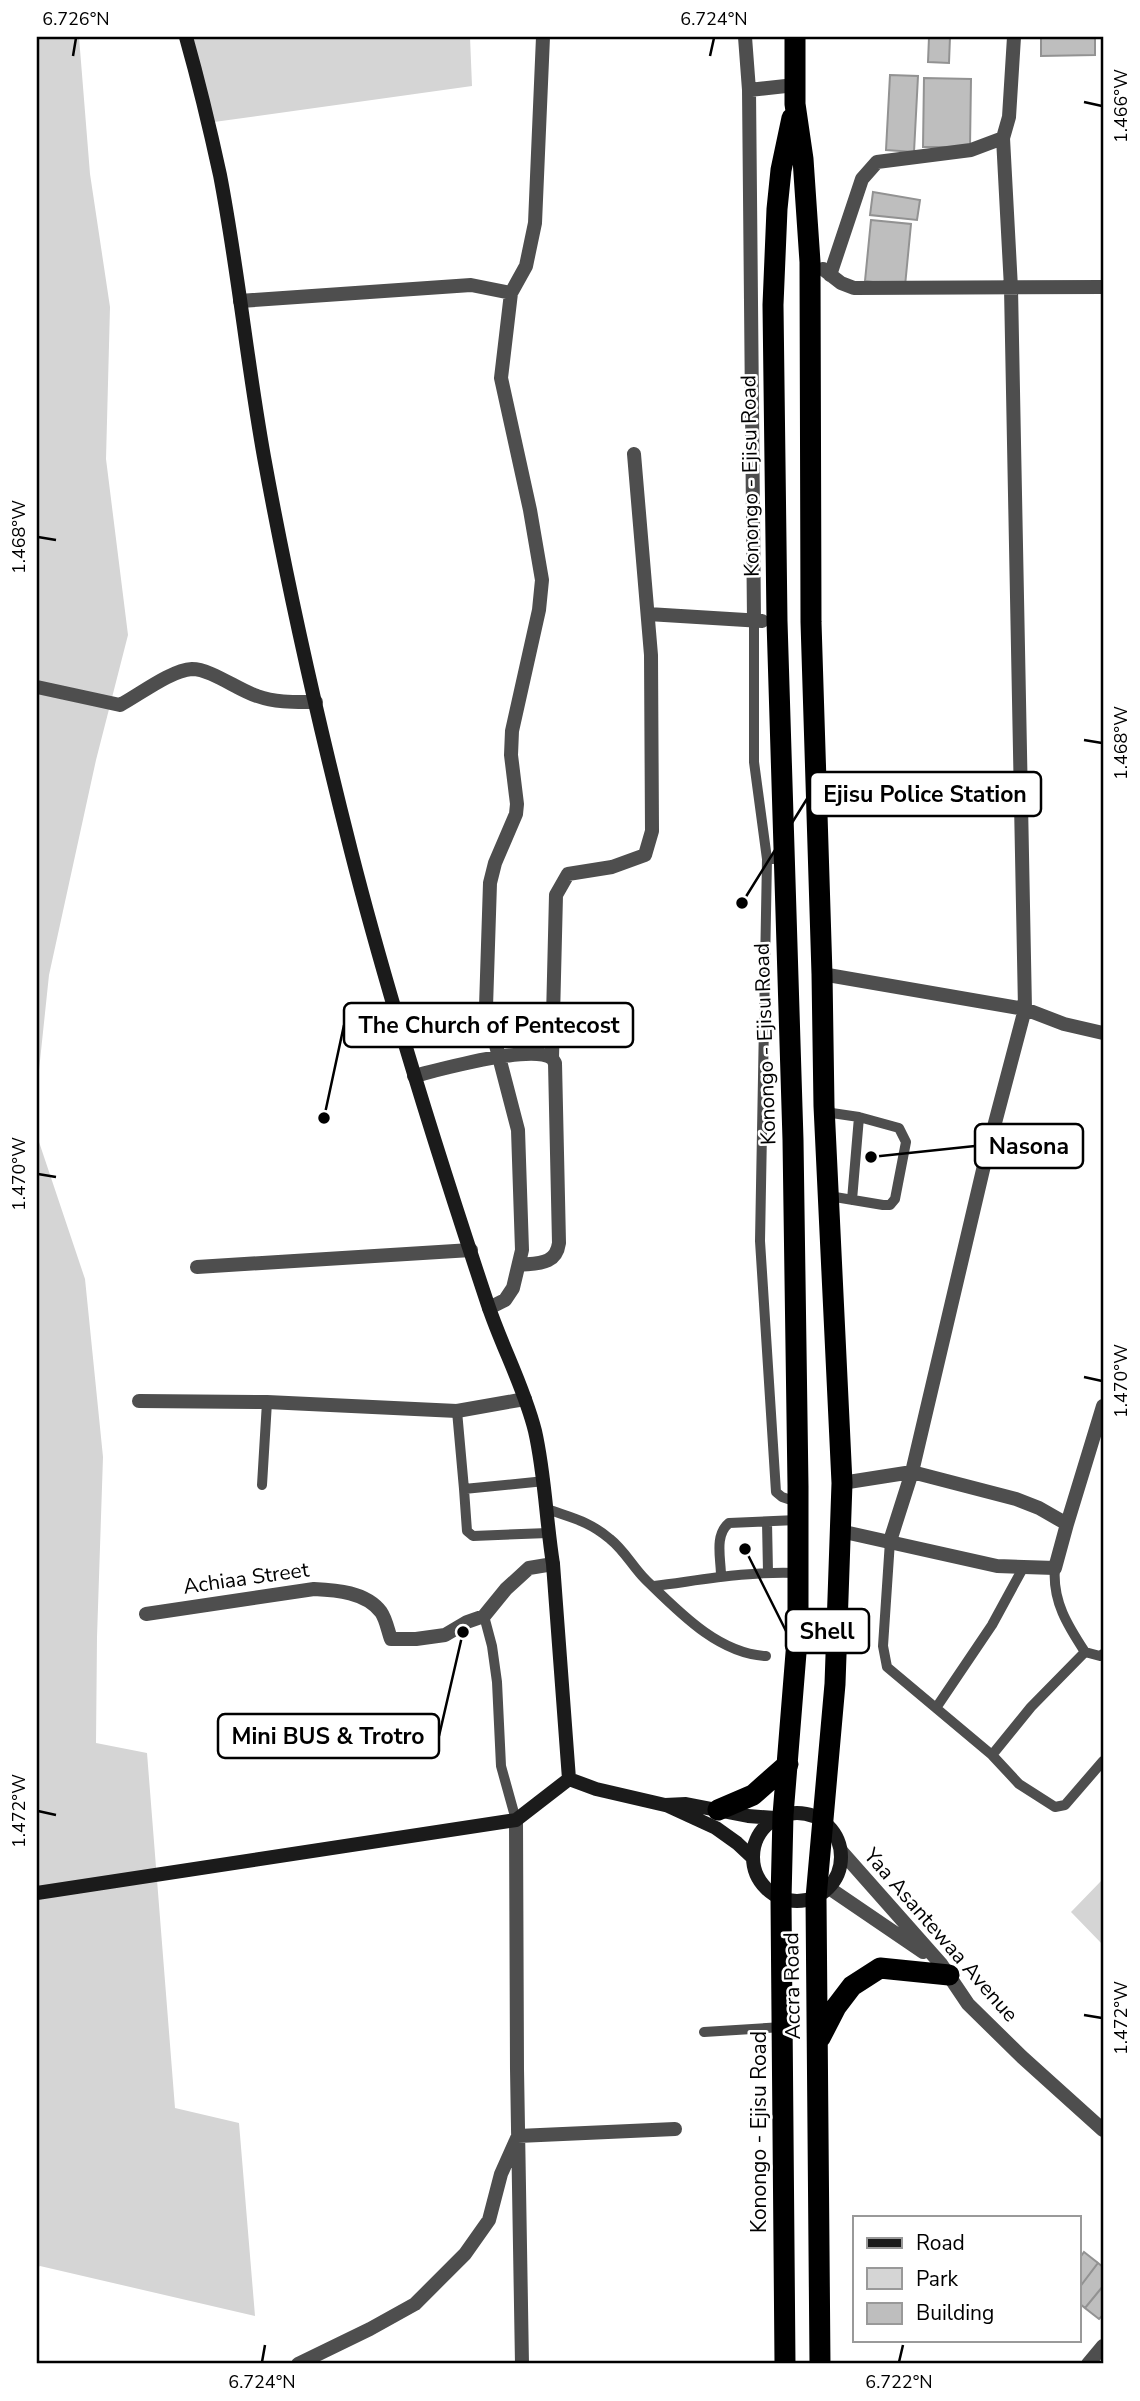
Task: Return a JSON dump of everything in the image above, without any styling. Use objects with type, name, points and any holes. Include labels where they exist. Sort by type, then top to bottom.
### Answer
[{"type":"highway","name":"Konongo - Ejisu Road","points":[[794,37],[795,95],[803,159],[810,262],[811,622],[824,1112],[842,1483],[839,1608]]},
{"type":"highway","name":"Konongo - Ejisu Road","points":[[785,2364],[779,1816],[788,1763],[798,1628],[798,1511],[793,1140],[776,859],[777,621],[773,255],[781,170],[795,95]]},
{"type":"highway","name":"Accra Road","points":[[820,2364],[818,2043],[822,1820],[833,1719],[839,1608]]},
{"type":"highway","points":[[718,1810],[753,1795],[788,1763]]},
{"type":"highway","points":[[818,2043],[836,2007],[852,1986],[880,1968],[945,1970]]},
{"type":"main road","points":[[186,37],[220,178],[264,455],[351,852],[414,1076],[489,1308],[534,1429],[545,1480],[569,1779]]},
{"type":"main road","points":[[569,1779],[596,1789],[665,1805],[716,1828],[753,1858]]},
{"type":"main road","points":[[37,1893],[516,1820],[569,1779]]},
{"type":"main road","points":[[665,1805],[686,1804],[779,1816],[804,1813],[822,1820],[836,1834],[841,1851],[841,1864],[837,1877],[822,1893],[804,1901],[780,1899],[769,1892],[755,1871],[753,1858],[758,1835],[779,1816]]},
{"type":"street","points":[[489,1308],[505,1300],[513,1288],[522,1250],[518,1129],[486,1007],[488,905],[495,863],[516,814],[511,755],[512,731],[540,610],[542,580],[530,510],[501,378],[510,293],[526,266],[535,223],[542,37]]},
{"type":"street","points":[[746,37],[749,90],[754,621]]},
{"type":"street","points":[[890,1541],[912,1472],[986,1157],[1025,1009],[1012,288],[1003,138],[1009,117],[1014,37]]},
{"type":"street","points":[[749,90],[795,95]]},
{"type":"street","points":[[830,275],[862,178],[877,162],[971,150],[1003,138]]},
{"type":"street","points":[[810,262],[841,283],[854,288],[1103,287]]},
{"type":"street","points":[[240,301],[471,285],[510,293]]},
{"type":"street","points":[[552,1058],[556,895],[568,874],[612,867],[645,855],[652,831],[648,614],[634,454]]},
{"type":"street","points":[[648,614],[777,621]]},
{"type":"street","points":[[37,687],[120,705],[170,676],[191,669],[207,672],[255,696],[276,702],[316,702]]},
{"type":"street","points":[[822,974],[1025,1009],[1064,1024],[1103,1033]]},
{"type":"street","points":[[414,1076],[499,1057],[545,1054],[555,1063],[558,1253],[545,1262],[520,1265]]},
{"type":"street","points":[[197,1267],[471,1250]]},
{"type":"street","points":[[139,1401],[267,1402],[457,1411],[525,1399]]},
{"type":"street","points":[[841,1531],[997,1566],[1055,1568],[1103,1406]]},
{"type":"street","points":[[842,1483],[912,1472],[1016,1499],[1067,1524]]},
{"type":"street","name":"Achiaa Street","points":[[146,1614],[314,1589],[342,1590],[363,1599],[380,1612],[391,1639],[416,1639],[445,1635],[484,1616],[506,1589],[530,1568],[553,1564]]},
{"type":"street","points":[[516,1820],[522,2364]]},
{"type":"street","name":"Yaa Asantewaa Avenue","points":[[841,1851],[945,1970],[968,2004],[1103,2130]]},
{"type":"street","points":[[822,1893],[945,1970]]},
{"type":"street","points":[[518,2136],[676,2129]]},
{"type":"street","points":[[302,2363],[415,2304],[465,2254],[489,2220],[501,2174],[518,2136]]},
{"type":"street","points":[[1088,2364],[1103,2346]]},
{"type":"lane","points":[[721,1576],[720,1535],[723,1528],[729,1523],[767,1522],[798,1511],[776,1492],[761,1285],[760,1241],[776,859],[754,762],[754,621]]},
{"type":"lane","points":[[824,1112],[859,1117],[899,1128],[906,1142],[895,1199],[890,1205],[828,1195]]},
{"type":"lane","points":[[852,1200],[859,1117]]},
{"type":"lane","points":[[262,1485],[267,1402]]},
{"type":"lane","points":[[457,1411],[467,1531],[473,1536],[548,1533]]},
{"type":"lane","points":[[464,1489],[545,1480]]},
{"type":"lane","points":[[547,1509],[584,1520],[611,1539],[646,1580],[710,1636],[752,1656],[766,1656]]},
{"type":"lane","points":[[767,1522],[768,1572]]},
{"type":"lane","points":[[890,1541],[883,1646],[887,1667],[992,1755],[1019,1784],[1055,1807],[1065,1805],[1103,1761]]},
{"type":"lane","points":[[936,1709],[992,1625],[1023,1568]]},
{"type":"lane","points":[[1055,1568],[1054,1585],[1065,1620],[1085,1652],[1100,1656],[1103,1654]]},
{"type":"lane","points":[[654,1586],[721,1576],[768,1572],[797,1573]]},
{"type":"lane","points":[[484,1616],[497,1682],[501,1766],[516,1820]]},
{"type":"lane","points":[[992,1755],[1031,1706],[1085,1652]]},
{"type":"lane","points":[[704,2032],[783,2027]]},
{"type":"green space","points":[[37,37],[79,37],[90,174],[110,307],[106,459],[128,635],[96,760],[49,975],[37,1089]]},
{"type":"green space","points":[[193,37],[470,37],[472,86],[214,122]]},
{"type":"green space","points":[[37,1136],[85,1279],[103,1457],[96,1743],[147,1753],[175,2108],[239,2123],[255,2316],[40,2266],[37,2268]]},
{"type":"green space","points":[[1103,1879],[1103,1945],[1071,1912]]},
{"type":"building","points":[[929,37],[950,37],[949,63],[928,62]]},
{"type":"building","points":[[1041,37],[1095,37],[1095,55],[1041,56]]},
{"type":"building","points":[[890,75],[918,76],[914,152],[886,150]]},
{"type":"building","points":[[924,78],[971,79],[970,147],[923,147]]},
{"type":"building","points":[[873,192],[920,200],[917,220],[870,215]]},
{"type":"building","points":[[871,220],[911,224],[905,286],[865,281]]},
{"type":"building","points":[[1084,2252],[1098,2263],[1080,2287],[1080,2258]]},
{"type":"building","points":[[1098,2263],[1103,2267],[1103,2286],[1085,2308],[1080,2304],[1080,2287]]},
{"type":"building","points":[[1103,2286],[1103,2315],[1099,2319],[1085,2308]]},
{"type":"place","name":"Ejisu Police Station","points":[[742,903]]},
{"type":"place","name":"The Church of Pentecost","points":[[324,1118]]},
{"type":"place","name":"Nasona","points":[[871,1157]]},
{"type":"place","name":"Shell","points":[[745,1549]]},
{"type":"place","name":"Mini BUS & Trotro","points":[[463,1632]]}]
